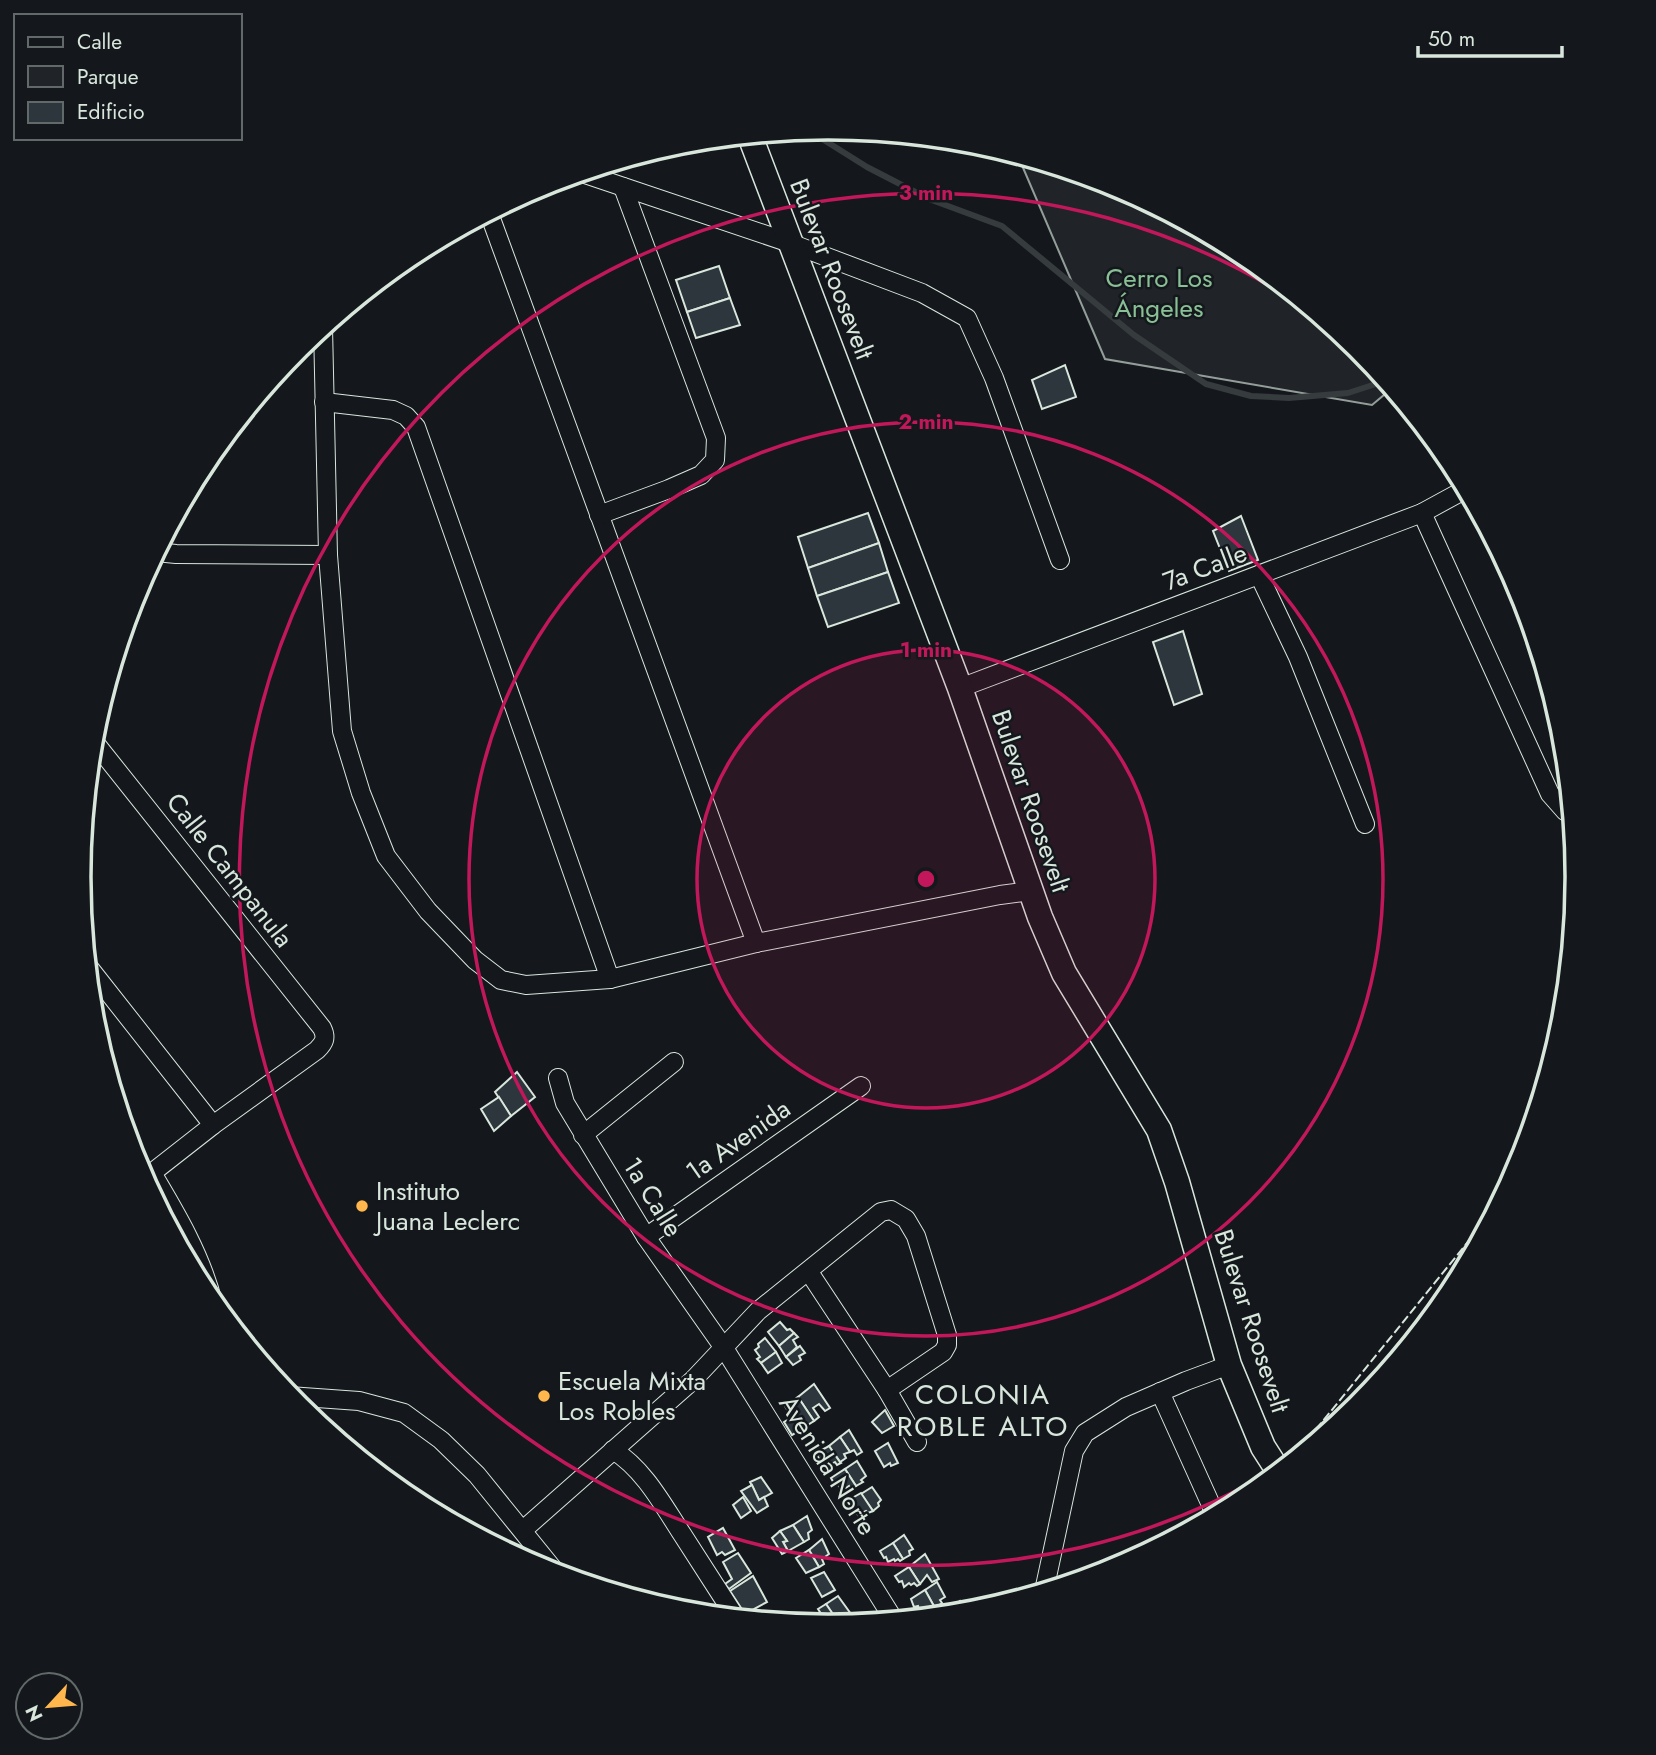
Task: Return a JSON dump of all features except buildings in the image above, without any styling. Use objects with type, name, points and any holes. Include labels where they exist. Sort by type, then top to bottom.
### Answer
[{"type":"main road","name":"Bulevar Roosevelt","points":[[753,145],[960,688],[1040,917],[1064,973],[1159,1130],[1177,1182],[1229,1365],[1263,1447],[1274,1464]]},
{"type":"street","points":[[597,178],[790,243],[922,293],[967,318],[994,378],[1060,560]]},
{"type":"street","points":[[599,515],[701,475],[715,460],[716,438],[623,187]]},
{"type":"street","points":[[492,222],[756,943]]},
{"type":"street","points":[[323,341],[328,555],[342,730],[360,793],[386,856],[428,911],[475,960],[501,980],[526,985],[610,979],[756,943],[1031,891]]},
{"type":"street","points":[[324,401],[393,410],[407,416],[416,427],[610,979]]},
{"type":"street","name":"7a Calle","points":[[960,688],[1422,513],[1457,494]]},
{"type":"street","points":[[1422,513],[1550,794],[1561,807]]},
{"type":"street","points":[[167,553],[328,555]]},
{"type":"street","points":[[1259,575],[1298,657],[1365,824]]},
{"type":"street","name":"Calle Campanula","points":[[102,752],[325,1035],[324,1043],[317,1050],[213,1125]]},
{"type":"street","points":[[98,979],[213,1125],[153,1172]]},
{"type":"street","points":[[583,1135],[674,1062]]},
{"type":"street","name":"1a Calle","points":[[558,1079],[565,1103],[583,1135],[646,1237],[720,1343]]},
{"type":"street","name":"1a Avenida","points":[[646,1237],[861,1086]]},
{"type":"street","points":[[165,1198],[176,1213],[194,1252]]},
{"type":"street","points":[[523,1530],[693,1380],[720,1343],[881,1212],[891,1210],[906,1219],[916,1236],[947,1335],[947,1345],[937,1357],[887,1390]]},
{"type":"street","points":[[809,1272],[887,1390],[916,1442]]},
{"type":"street","name":"Avenida Norte","points":[[720,1343],[889,1612]]},
{"type":"street","points":[[1046,1581],[1073,1451],[1085,1433],[1126,1407],[1229,1365]]},
{"type":"street","points":[[1160,1392],[1212,1506]]},
{"type":"street","points":[[305,1397],[359,1401],[404,1413],[441,1440],[477,1475],[544,1557]]},
{"type":"street","points":[[613,1450],[625,1457],[659,1498],[729,1608]]},
{"type":"green space","name":"Cerro Los Ángeles","points":[[1023,167],[1110,197],[1196,239],[1277,293],[1314,323],[1384,395],[1372,405],[1105,359]]},
{"type":"waterway","points":[[824,140],[867,167],[929,199],[1002,226],[1134,335],[1206,384],[1251,396],[1289,398],[1348,393],[1375,384]]},
{"type":"fence","points":[[1314,1432],[1469,1241]]},
{"type":"place","name":"Instituto Juana Leclerc","points":[[362,1206]]},
{"type":"place","name":"Escuela Mixta Los Robles","points":[[544,1396]]},
{"type":"district","name":"COLONIA ROBLE ALTO","points":[[983,1410]]}]
